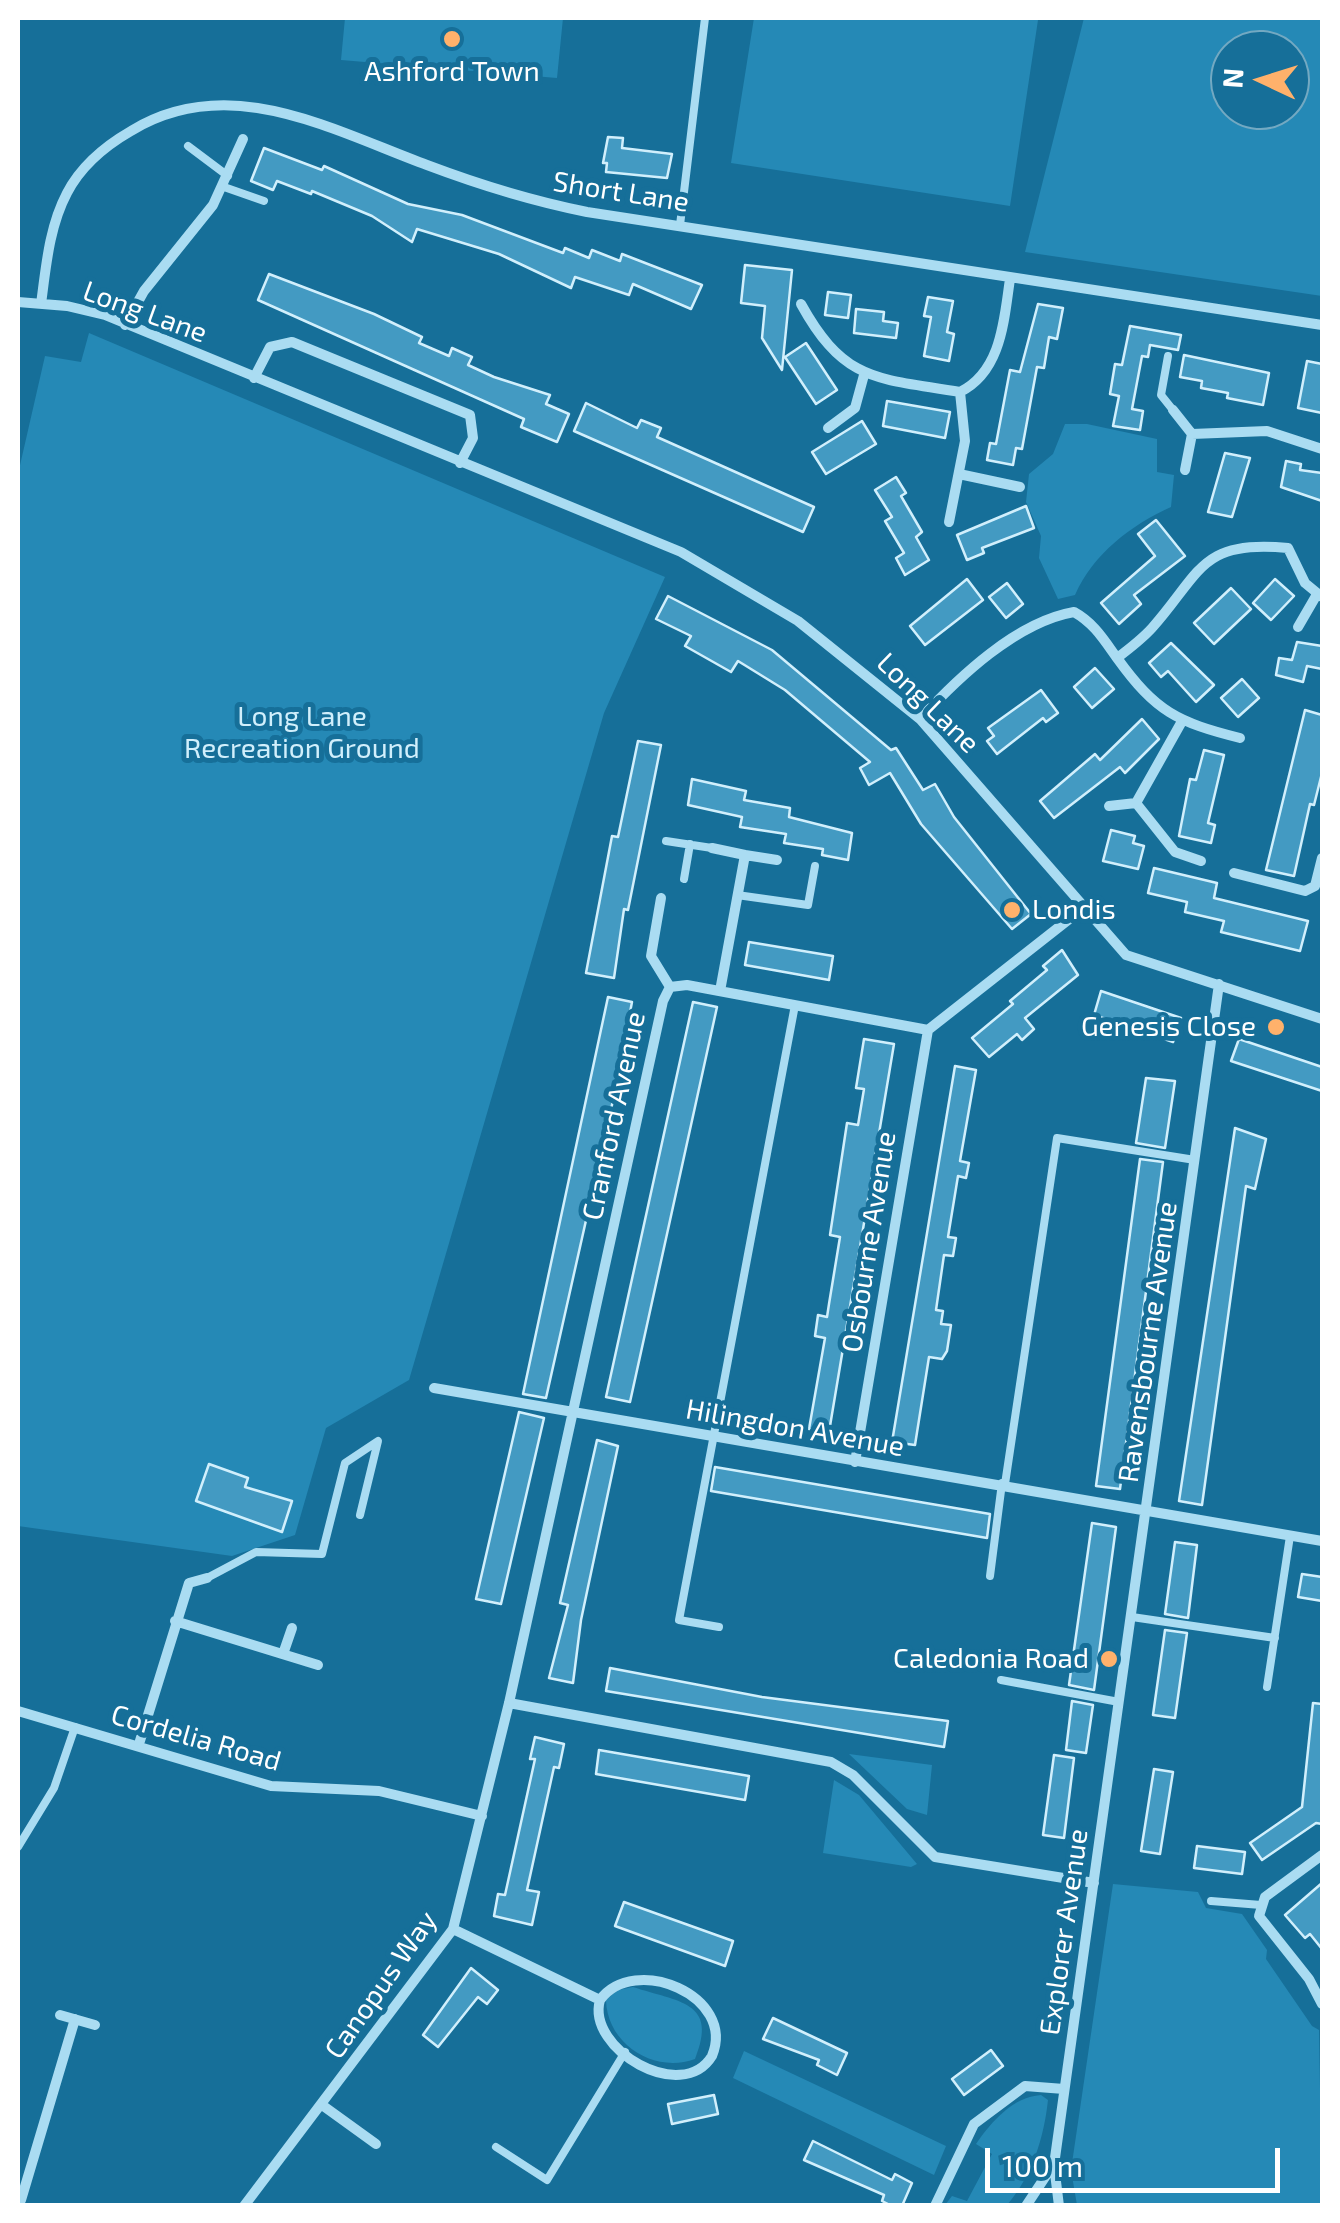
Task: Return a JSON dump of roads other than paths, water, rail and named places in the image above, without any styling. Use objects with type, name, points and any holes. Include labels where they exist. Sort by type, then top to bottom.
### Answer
[{"type":"street","name":"Short Lane","points":[[41,304],[54,225],[78,174],[98,154],[143,123],[212,104],[250,105],[288,114],[526,199],[1010,279],[1322,325]]},
{"type":"street","points":[[125,325],[144,291],[202,222],[226,181],[243,139]]},
{"type":"street","points":[[802,304],[822,336],[864,375],[960,392],[979,378],[995,354],[1010,279]]},
{"type":"street","name":"Long Lane","points":[[18,302],[105,315],[681,552],[738,583],[829,644],[920,719],[1082,910],[1126,955],[1322,1020]]},
{"type":"street","points":[[254,378],[270,347],[283,342],[328,356],[470,415],[473,438],[460,462]]},
{"type":"street","points":[[828,428],[855,408],[864,375]]},
{"type":"street","points":[[949,522],[966,424],[960,392]]},
{"type":"street","points":[[1172,410],[1192,434]]},
{"type":"street","points":[[1192,434],[1267,431],[1322,449]]},
{"type":"street","points":[[1185,470],[1192,434]]},
{"type":"street","points":[[958,474],[1020,486]]},
{"type":"street","points":[[1117,658],[1152,628],[1191,574],[1212,559],[1253,544],[1288,548],[1319,596],[1298,627]]},
{"type":"street","points":[[920,719],[966,670],[1063,614],[1074,612],[1085,618],[1148,697],[1181,723],[1240,738]]},
{"type":"street","points":[[1136,804],[1181,723]]},
{"type":"street","points":[[1109,806],[1136,804]]},
{"type":"street","points":[[1136,804],[1174,852],[1201,861]]},
{"type":"street","points":[[712,848],[777,860]]},
{"type":"street","points":[[720,991],[745,856]]},
{"type":"street","points":[[1234,873],[1305,891],[1320,879],[1322,858]]},
{"type":"street","points":[[661,898],[651,956],[670,987]]},
{"type":"street","points":[[928,1030],[1082,910]]},
{"type":"street","name":"Cranford Avenue","points":[[509,1703],[663,1001],[670,987],[687,984],[928,1030]]},
{"type":"street","name":"Ravensbourne Avenue","points":[[1119,1703],[1218,984]]},
{"type":"street","name":"Osbourne Avenue","points":[[855,1462],[928,1030]]},
{"type":"street","name":"Hilingdon Avenue","points":[[434,1388],[1322,1541]]},
{"type":"street","points":[[139,1744],[189,1583],[207,1578]]},
{"type":"street","points":[[176,1622],[318,1665]]},
{"type":"street","points":[[283,1654],[292,1628]]},
{"type":"street","points":[[509,1703],[831,1762],[853,1775],[936,1857],[1094,1883]]},
{"type":"street","name":"Canopus Way","points":[[244,2206],[453,1929],[509,1703]]},
{"type":"street","name":"Explorer Avenue","points":[[1054,2164],[1119,1703]]},
{"type":"street","name":"Cordelia Road","points":[[18,1711],[271,1786],[379,1791],[482,1816]]},
{"type":"street","points":[[1322,1855],[1265,1897],[1261,1905],[1264,1925],[1309,1978],[1322,2004]]},
{"type":"street","points":[[453,1929],[600,2000]]},
{"type":"street","points":[[642,1979],[697,1998],[714,2017],[717,2044],[707,2064],[693,2072],[663,2075],[625,2052],[602,2028],[600,2000],[621,1982],[642,1979]]},
{"type":"street","points":[[60,2015],[95,2025]]},
{"type":"street","points":[[36,2206],[19,2200],[75,2020]]},
{"type":"street","points":[[934,2206],[974,2124],[1024,2086],[1064,2090]]},
{"type":"street","points":[[322,2105],[376,2144]]},
{"type":"street","points":[[1026,2206],[1054,2164]]},
{"type":"street","points":[[1054,2164],[1060,2206]]},
{"type":"lane","points":[[680,225],[705,18]]},
{"type":"lane","points":[[188,146],[226,181],[264,202]]},
{"type":"lane","points":[[1168,356],[1162,395],[1172,410]]},
{"type":"lane","points":[[666,840],[712,848]]},
{"type":"lane","points":[[684,879],[690,844]]},
{"type":"lane","points":[[738,895],[808,905],[815,866]]},
{"type":"lane","points":[[719,1627],[679,1620],[710,1437],[795,1005]]},
{"type":"lane","points":[[990,1576],[1057,1138],[1195,1160]]},
{"type":"lane","points":[[207,1578],[256,1552],[322,1554],[346,1463],[378,1442],[360,1516]]},
{"type":"lane","points":[[1266,1687],[1290,1536]]},
{"type":"lane","points":[[1132,1617],[1274,1638]]},
{"type":"lane","points":[[1001,1680],[1119,1703]]},
{"type":"lane","points":[[18,1847],[54,1788],[75,1727]]},
{"type":"lane","points":[[1210,1901],[1261,1905]]},
{"type":"lane","points":[[496,2148],[548,2180],[625,2052]]},
{"type":"place","name":"Ashford Town","points":[[452,39]]},
{"type":"place","name":"Londis","points":[[1012,910]]},
{"type":"place","name":"Genesis Close","points":[[1276,1027]]},
{"type":"place","name":"Caledonia Road","points":[[1109,1659]]},
{"type":"park label","name":"Long Lane Recreation Ground","points":[[302,733]]}]
